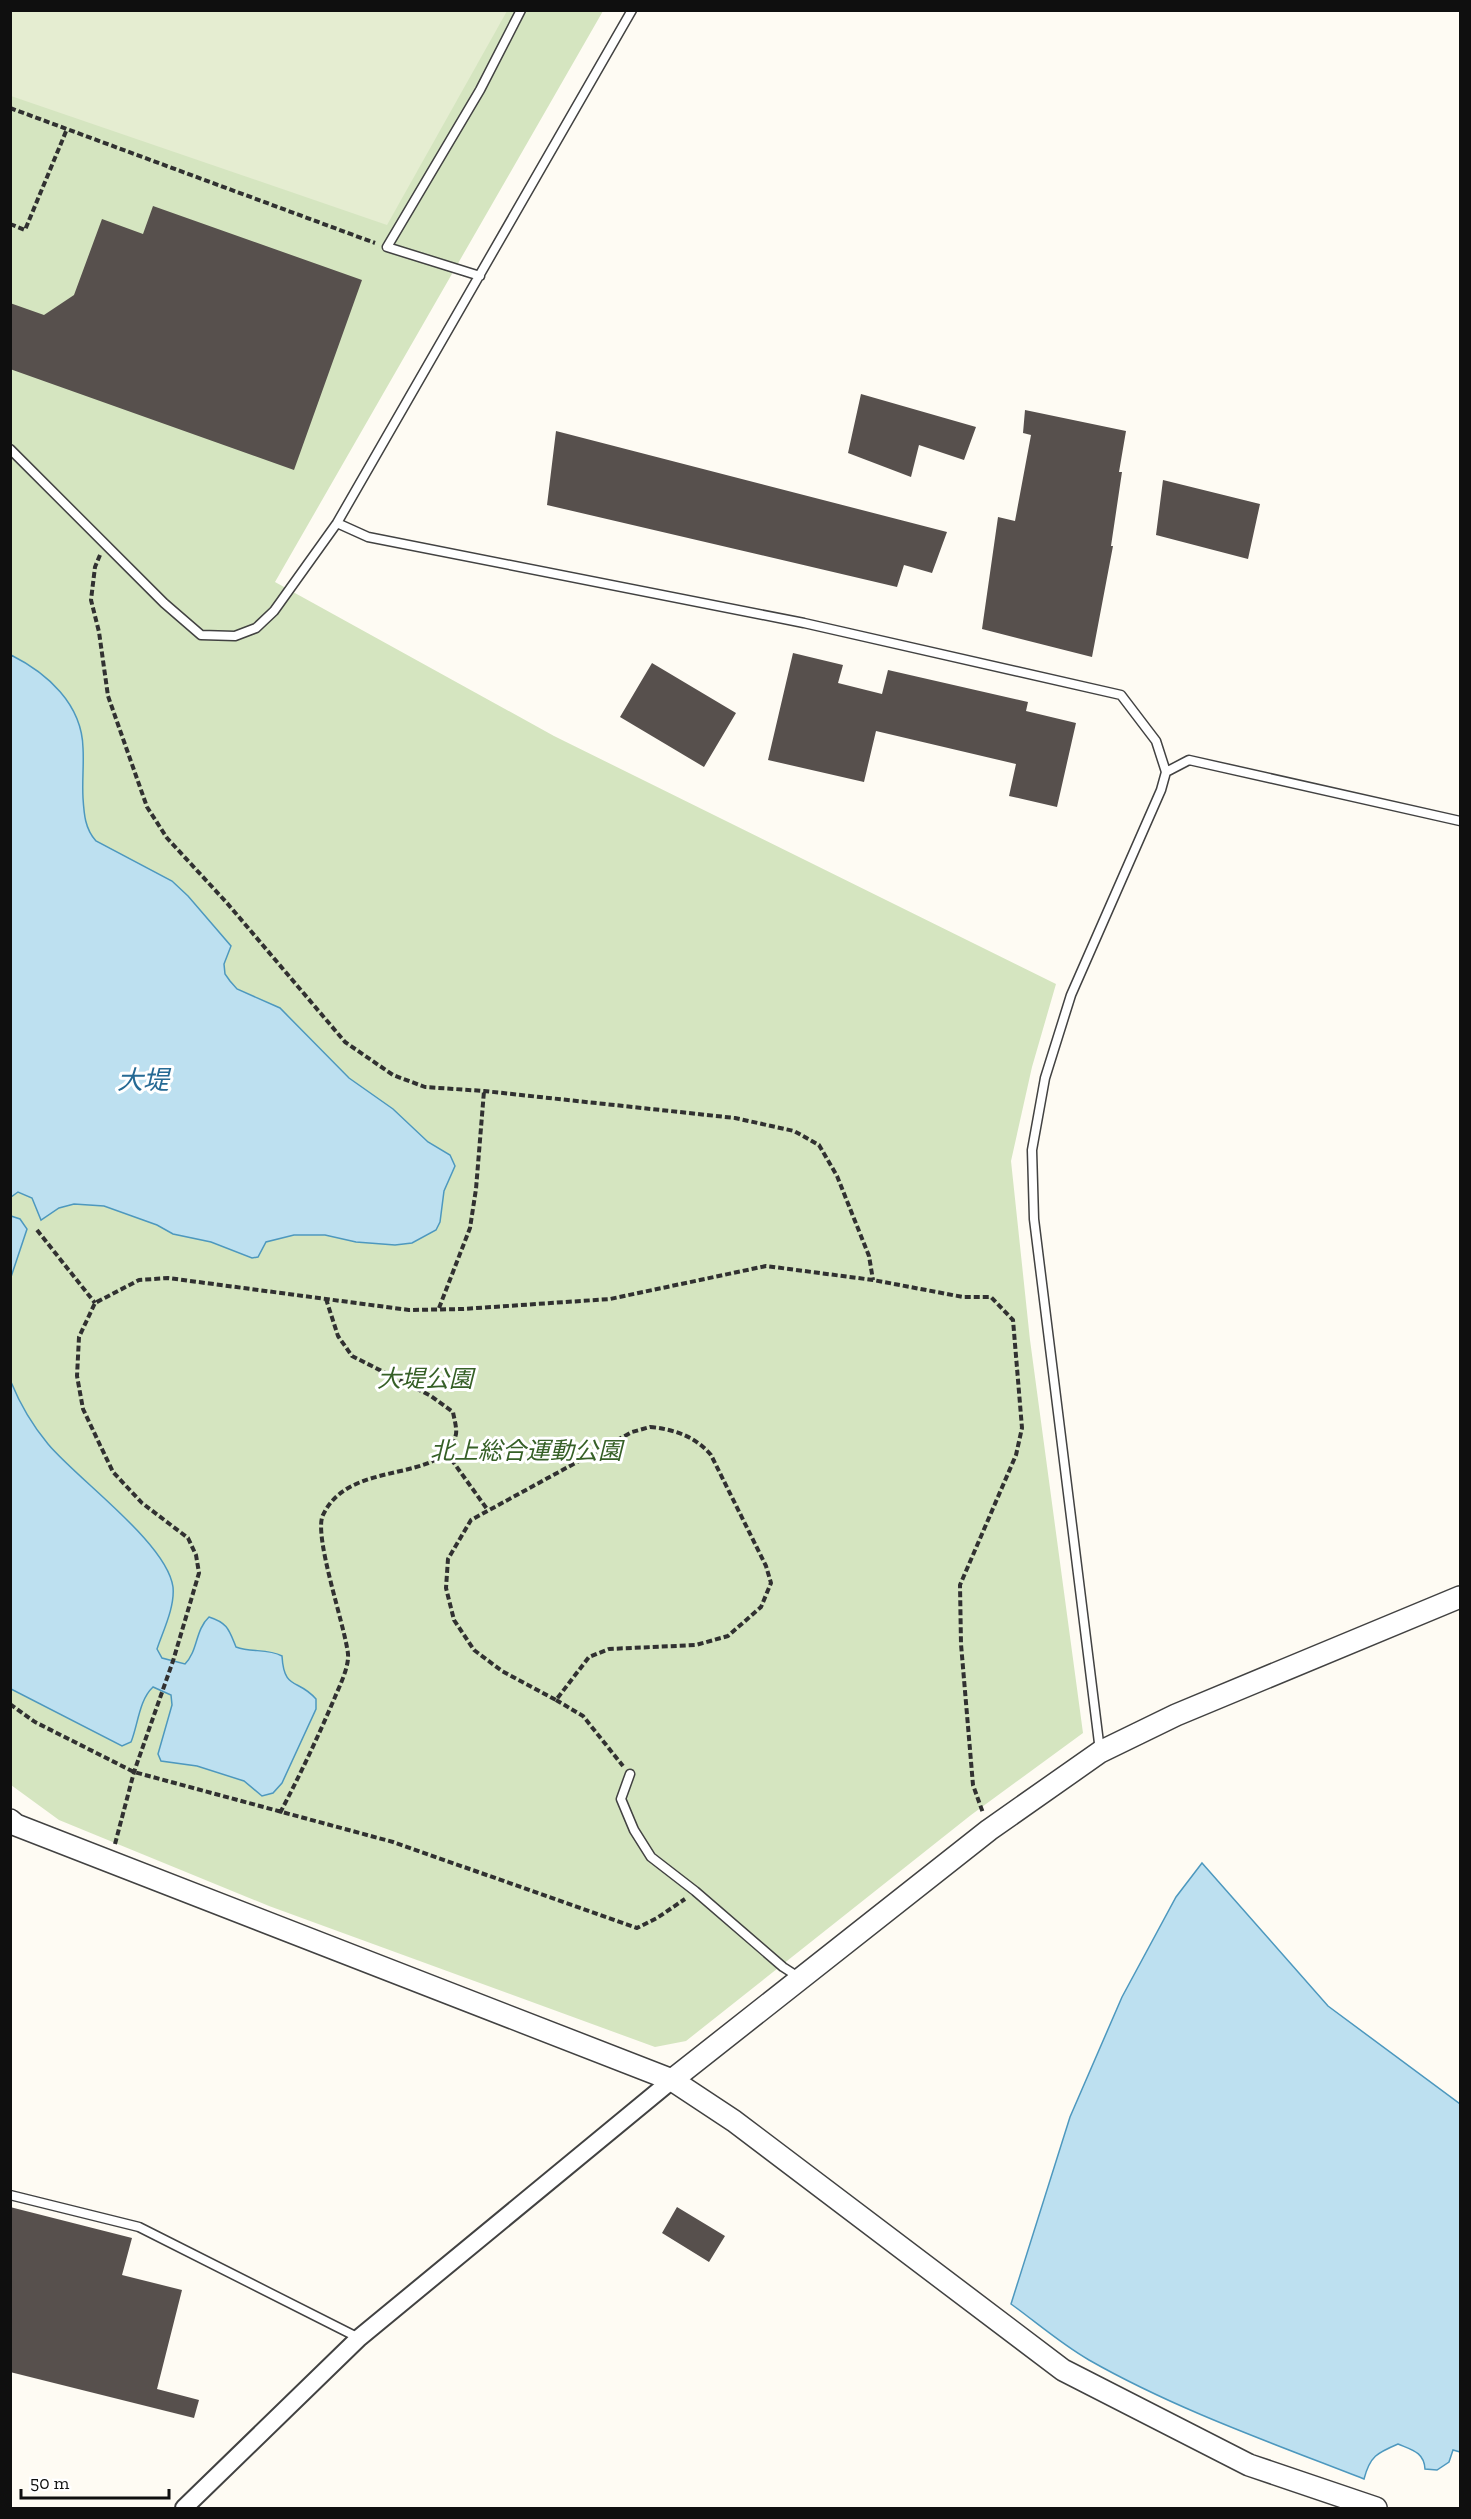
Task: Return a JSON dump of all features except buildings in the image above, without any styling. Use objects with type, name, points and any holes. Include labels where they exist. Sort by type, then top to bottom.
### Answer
[{"type":"street","points":[[184,2508],[359,2338],[672,2080],[989,1830],[1100,1752],[1176,1715],[1461,1597]]},
{"type":"street","points":[[10,1820],[110,1863],[672,2080],[734,2121],[1063,2370],[1249,2465],[1376,2508]]},
{"type":"lane","points":[[480,276],[387,247],[480,90],[521,10]]},
{"type":"lane","points":[[10,449],[164,603],[201,634],[235,636],[256,628],[274,611],[337,523],[632,10]]},
{"type":"lane","points":[[337,523],[368,537],[804,623],[1121,695],[1156,741],[1166,772],[1146,827],[1071,995],[1045,1078],[1032,1150],[1034,1219],[1100,1752]]},
{"type":"lane","points":[[1166,772],[1189,760],[1461,821]]},
{"type":"lane","points":[[630,1774],[621,1799],[634,1830],[651,1857],[695,1891],[783,1967],[802,1978]]},
{"type":"lane","points":[[10,2195],[140,2227],[359,2338]]},
{"type":"path","points":[[10,108],[387,247]]},
{"type":"path","points":[[10,224],[26,230],[67,129]]},
{"type":"path","points":[[105,543],[95,567],[91,600],[99,632],[108,696],[147,807],[167,838],[227,903],[345,1042],[393,1075],[425,1087],[484,1091],[735,1118],[794,1131],[819,1146],[837,1176],[868,1256],[873,1280]]},
{"type":"path","points":[[439,1308],[470,1228],[476,1189],[484,1091]]},
{"type":"path","points":[[37,1230],[94,1303]]},
{"type":"path","points":[[110,1863],[134,1772],[176,1650],[199,1573],[196,1555],[188,1538],[142,1503],[113,1472],[82,1409],[77,1376],[79,1337],[94,1303],[139,1280],[168,1278],[410,1310],[464,1309],[610,1299],[766,1266],[873,1280],[963,1297],[991,1297],[1012,1320],[1022,1428],[1016,1455],[960,1585],[961,1644],[973,1785],[989,1830]]},
{"type":"path","points":[[280,1813],[312,1752],[342,1681],[348,1656],[325,1553],[321,1518],[331,1502],[345,1488],[372,1477],[423,1466],[446,1452],[456,1433],[453,1412],[431,1396],[352,1356],[338,1336],[326,1299]]},
{"type":"path","points":[[556,1700],[589,1657],[609,1649],[696,1645],[728,1636],[761,1607],[771,1583],[766,1566],[711,1455],[701,1443],[667,1428],[650,1427],[632,1432],[487,1509],[471,1520],[448,1559],[446,1588],[454,1620],[474,1650],[502,1671],[583,1716],[630,1774]]},
{"type":"path","points":[[446,1452],[487,1509]]},
{"type":"path","points":[[10,1704],[35,1722],[134,1772],[393,1842],[637,1928],[657,1918],[695,1891]]},
{"type":"green space","points":[[11,10],[507,11],[387,225],[11,96]]},
{"type":"green space","name":"大堤公園","points":[[11,11],[603,11],[275,582],[554,736],[1056,984],[1032,1067],[1011,1161],[1030,1340],[1083,1733],[971,1815],[686,2041],[655,2047],[269,1906],[59,1820],[11,1785]]},
{"type":"water","name":"大堤","points":[[11,655],[49,681],[69,704],[76,717],[83,748],[85,815],[89,831],[96,841],[172,881],[231,946],[224,964],[225,974],[237,989],[280,1008],[349,1078],[393,1109],[428,1142],[450,1155],[455,1166],[444,1191],[440,1222],[436,1230],[412,1243],[395,1245],[356,1242],[325,1235],[294,1235],[266,1242],[258,1257],[252,1258],[211,1242],[173,1234],[157,1225],[104,1206],[74,1204],[59,1208],[41,1220],[32,1198],[18,1192],[11,1197]]},
{"type":"water","points":[[11,1216],[20,1219],[27,1229],[11,1277]]},
{"type":"water","points":[[11,1382],[27,1415],[48,1444],[139,1532],[167,1570],[173,1587],[173,1595],[168,1619],[157,1649],[162,1658],[185,1664],[192,1653],[204,1622],[209,1617],[227,1628],[236,1647],[271,1652],[282,1656],[283,1667],[289,1679],[316,1699],[316,1709],[282,1783],[273,1793],[262,1796],[244,1781],[197,1766],[161,1761],[158,1754],[172,1705],[171,1695],[153,1687],[148,1692],[142,1706],[131,1742],[122,1746],[11,1689]]},
{"type":"water","points":[[1202,1863],[1328,2006],[1460,2104],[1460,2452],[1453,2450],[1449,2462],[1437,2470],[1425,2469],[1420,2455],[1398,2444],[1375,2456],[1364,2479],[1190,2410],[1122,2378],[1079,2354],[1011,2304],[1070,2117],[1122,1997],[1176,1897]]},
{"type":"park label","name":"北上総合運動公園","points":[[526,1451]]}]
